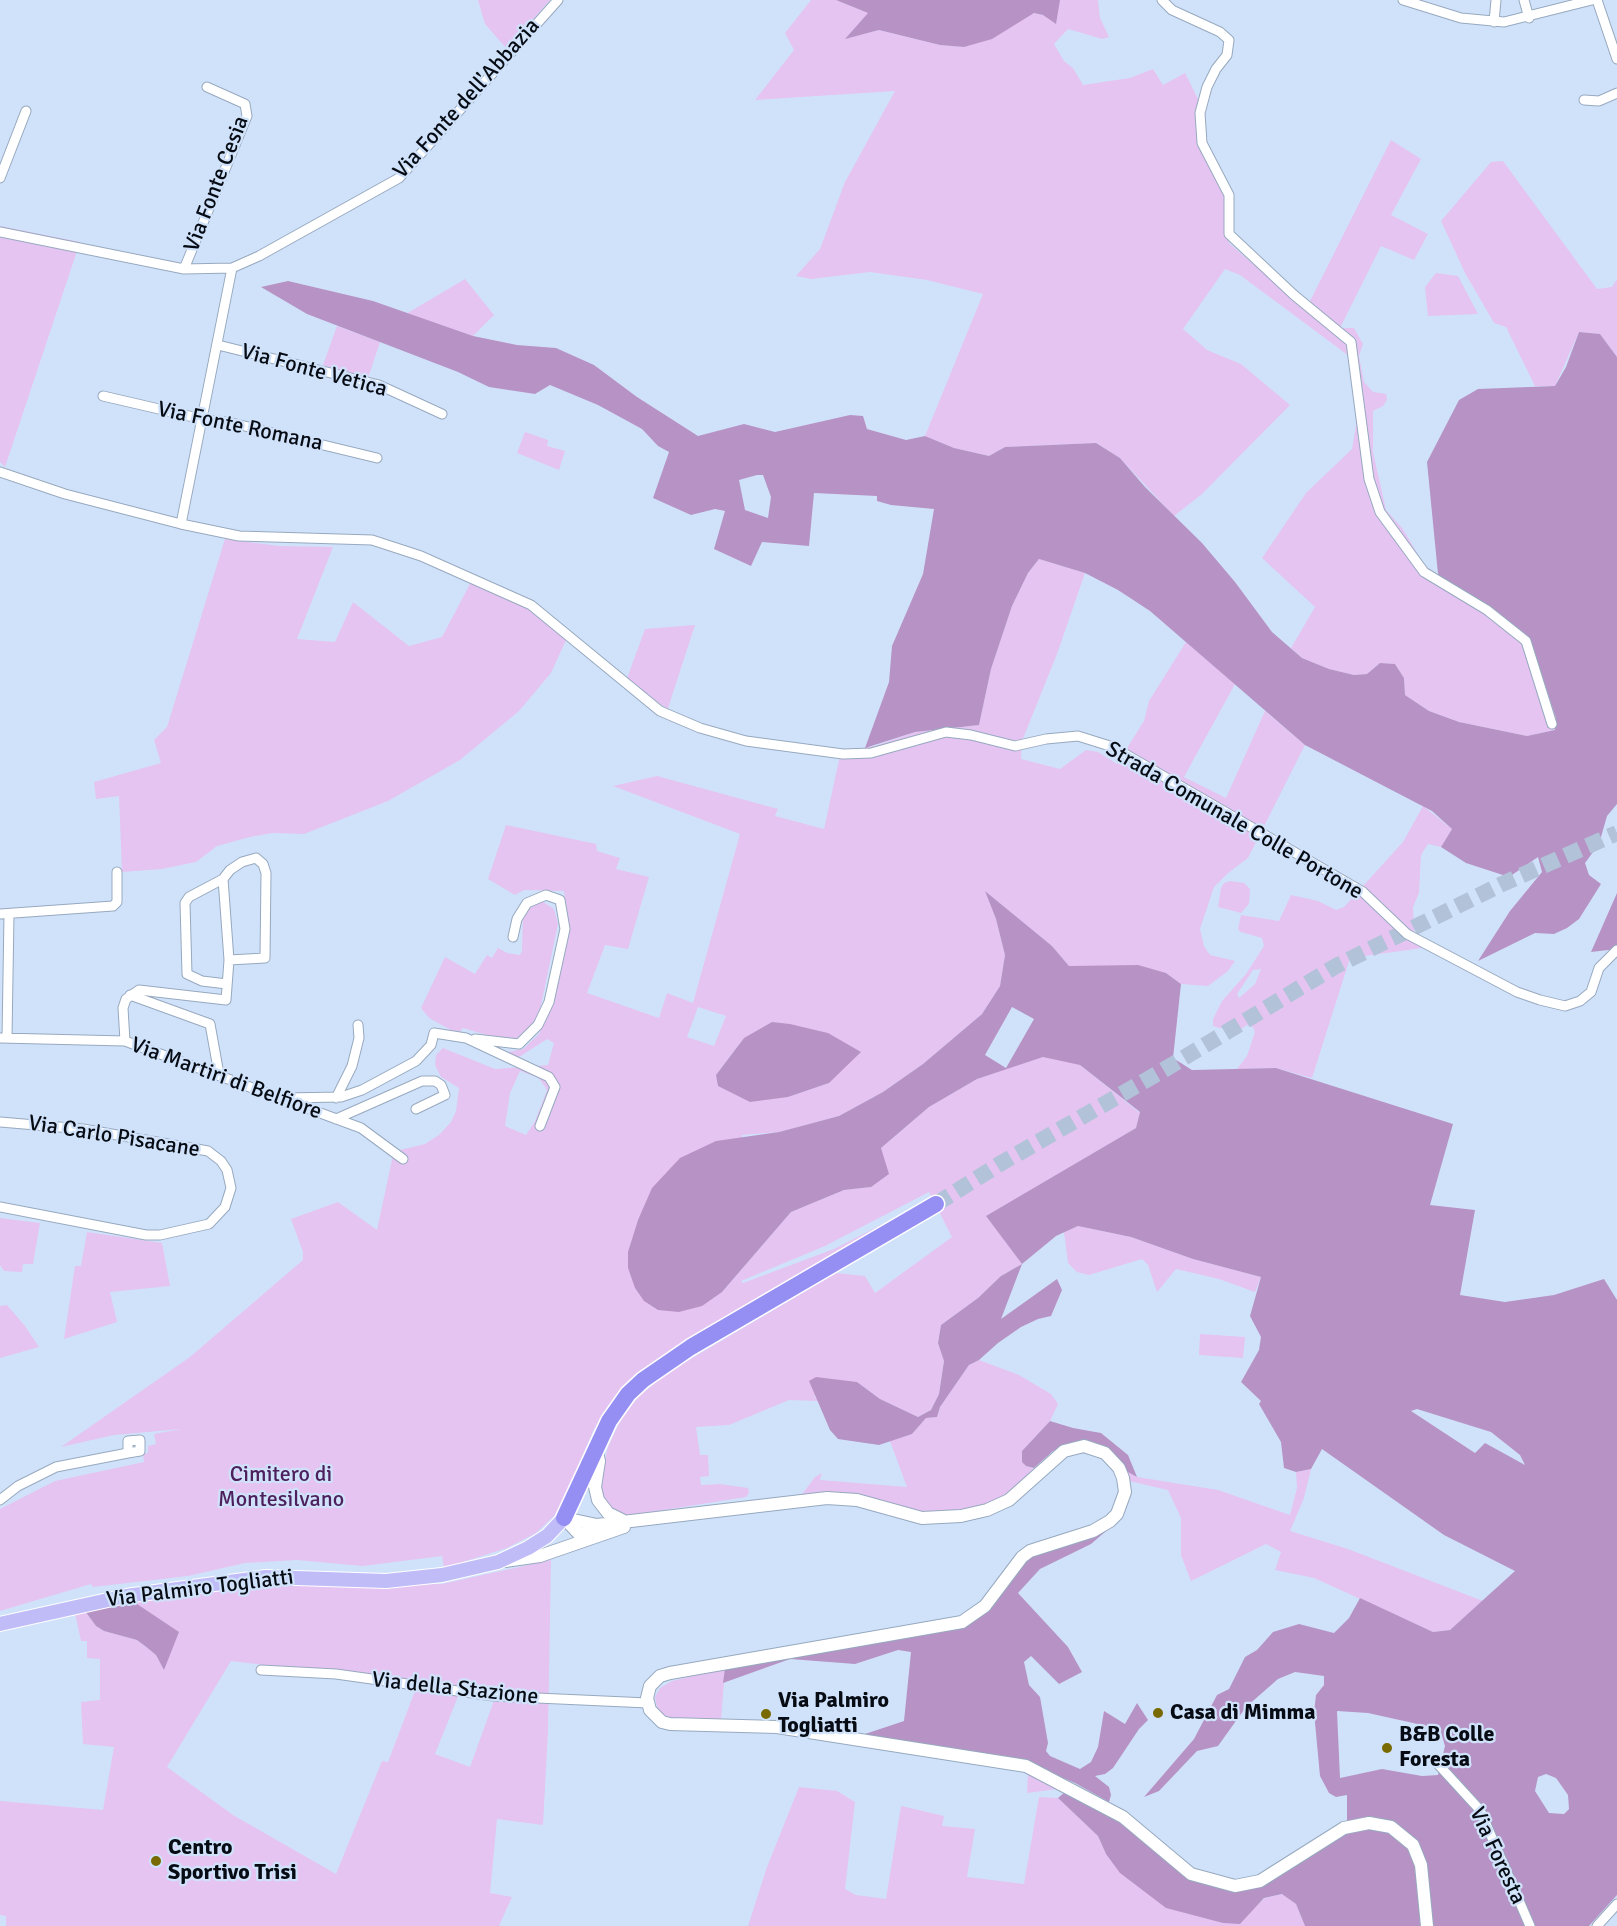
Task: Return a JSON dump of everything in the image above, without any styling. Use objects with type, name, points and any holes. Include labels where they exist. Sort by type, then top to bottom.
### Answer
[{"type":"highway","points":[[564,1518],[596,1449],[622,1401],[651,1373],[936,1204]]},
{"type":"main road","name":"Via Palmiro Togliatti","points":[[3,1624],[92,1602],[196,1585],[281,1576],[386,1581],[412,1579],[498,1562],[537,1543],[564,1518]]},
{"type":"street","name":"Via Fonte dell'Abbazia","points":[[0,232],[184,269],[232,268],[259,256],[399,178],[558,0]]},
{"type":"street","points":[[1162,0],[1172,10],[1220,32],[1229,40],[1227,55],[1207,87],[1200,113],[1202,142],[1229,195],[1229,234],[1294,295],[1351,342],[1370,479],[1380,512],[1424,572],[1487,610],[1526,641],[1552,724]]},
{"type":"street","points":[[1403,0],[1452,16],[1494,22],[1529,18],[1592,0]]},
{"type":"street","points":[[1494,22],[1496,0]]},
{"type":"street","points":[[1524,0],[1529,18]]},
{"type":"street","points":[[1597,0],[1617,59]]},
{"type":"street","name":"Via Fonte Cesia","points":[[184,269],[247,116],[245,104],[207,87]]},
{"type":"street","points":[[1584,100],[1599,101],[1617,93]]},
{"type":"street","points":[[0,178],[26,111]]},
{"type":"street","points":[[181,524],[232,268]]},
{"type":"street","name":"Via Fonte Vetica","points":[[218,345],[379,385],[442,414]]},
{"type":"street","name":"Via Fonte Romana","points":[[103,396],[202,419],[232,423],[377,458]]},
{"type":"street","name":"Strada Comunale Colle Portone","points":[[0,472],[65,494],[181,524],[239,536],[372,540],[421,556],[531,605],[660,711],[700,728],[746,741],[843,754],[871,753],[946,732],[971,735],[1015,746],[1046,739],[1078,736],[1113,747],[1363,892],[1407,934],[1517,992],[1540,1000],[1565,1006],[1580,1001],[1590,992],[1599,968],[1617,950]]},
{"type":"street","points":[[227,984],[202,981],[187,974],[185,903],[189,897],[224,879],[230,870],[242,862],[256,858],[263,864],[266,873],[265,958],[229,960]]},
{"type":"street","points":[[4,1038],[4,914],[112,906],[117,902],[117,872]]},
{"type":"street","points":[[125,1041],[123,1008],[130,995],[139,990],[149,989],[196,998],[226,1000],[229,960],[224,879]]},
{"type":"street","points":[[282,1099],[336,1098],[362,1090],[416,1061],[431,1045],[434,1033],[519,1044],[538,1025],[549,1002],[565,929],[560,900],[546,895],[526,903],[517,920],[513,937]]},
{"type":"street","points":[[130,995],[210,1024],[219,1074]]},
{"type":"street","points":[[336,1098],[352,1066],[359,1038],[358,1025]]},
{"type":"street","name":"Via Martiri di Belfiore","points":[[4,1038],[125,1041],[361,1128],[404,1159]]},
{"type":"street","points":[[466,1038],[549,1077],[555,1087],[540,1126]]},
{"type":"street","points":[[336,1119],[422,1081],[435,1081],[441,1085],[445,1095],[416,1109]]},
{"type":"street","name":"Via Carlo Pisacane","points":[[0,1122],[83,1129],[208,1151],[221,1161],[230,1179],[230,1198],[219,1216],[209,1224],[175,1234],[146,1235],[0,1207]]},
{"type":"street","name":"Via Palmiro Togliatti","points":[[564,1518],[579,1534],[699,1511],[826,1497],[857,1500],[922,1518],[961,1516],[987,1510],[1009,1500],[1055,1456],[1074,1447],[1084,1446],[1095,1448],[1113,1460],[1124,1478],[1125,1491],[1122,1505],[1110,1521],[1082,1535],[1042,1545],[1030,1551],[1022,1557],[985,1606],[962,1622],[670,1673],[654,1681],[648,1692],[648,1703]]},
{"type":"street","points":[[596,1449],[599,1461],[596,1487],[598,1500],[619,1526]]},
{"type":"street","points":[[0,1500],[18,1486],[56,1467],[128,1454]]},
{"type":"street","points":[[0,1489],[18,1486]]},
{"type":"street","name":"Via Palmiro Togliatti","points":[[498,1562],[540,1556],[619,1526]]},
{"type":"street","name":"Via della Stazione","points":[[261,1670],[336,1674],[493,1696],[648,1703]]},
{"type":"street","points":[[648,1703],[655,1717],[670,1724],[777,1727],[1026,1766],[1123,1817],[1191,1874],[1235,1886],[1260,1881],[1344,1827],[1369,1822],[1391,1827],[1413,1845],[1421,1865],[1427,1926]]},
{"type":"street","name":"Via Foresta","points":[[1436,1762],[1480,1810],[1530,1926]]},
{"type":"street","points":[[1596,1926],[1617,1904]]},
{"type":"green space","points":[[478,0],[550,0],[507,49],[485,24]]},
{"type":"green space","points":[[811,0],[836,0],[869,13],[846,38],[879,30],[940,45],[964,47],[1034,13],[1043,15],[1060,0],[1098,0],[1100,18],[1109,37],[1102,39],[1068,29],[1054,44],[1064,61],[1073,68],[1083,85],[1130,78],[1153,69],[1163,85],[1185,73],[1205,113],[1206,140],[1232,192],[1226,222],[1229,243],[1253,264],[1269,267],[1309,303],[1391,140],[1421,159],[1391,215],[1428,234],[1414,260],[1381,246],[1340,328],[1354,328],[1363,344],[1359,356],[1364,382],[1373,392],[1386,394],[1387,400],[1383,406],[1373,411],[1373,452],[1386,510],[1403,529],[1424,565],[1439,584],[1529,637],[1556,718],[1555,730],[1527,736],[1459,722],[1429,711],[1405,695],[1404,678],[1395,664],[1380,663],[1367,674],[1354,675],[1329,669],[1302,658],[1291,648],[1315,607],[1262,558],[1306,493],[1352,449],[1359,407],[1349,356],[1240,275],[1225,269],[1183,329],[1207,350],[1241,364],[1290,405],[1202,494],[1174,516],[1120,458],[1096,443],[1005,447],[989,456],[954,448],[925,436],[983,294],[927,280],[870,272],[811,279],[796,276],[820,249],[845,182],[895,91],[755,100],[794,50],[785,33]]},
{"type":"green space","points":[[1503,161],[1597,289],[1612,287],[1617,279],[1617,357],[1600,334],[1579,332],[1555,386],[1535,386],[1506,327],[1494,323],[1465,273],[1441,221],[1491,162]]},
{"type":"green space","points":[[0,226],[80,242],[5,467],[0,462]]},
{"type":"green space","points":[[1436,273],[1458,276],[1478,314],[1428,316],[1425,287]]},
{"type":"green space","points":[[465,279],[494,315],[473,336],[406,314]]},
{"type":"green space","points":[[337,326],[380,342],[368,378],[323,365]]},
{"type":"green space","points":[[525,432],[548,440],[547,446],[565,451],[559,470],[517,453]]},
{"type":"green space","points":[[225,539],[279,546],[333,547],[297,639],[335,642],[353,602],[409,646],[442,637],[471,582],[530,608],[567,638],[551,673],[519,711],[460,760],[388,801],[304,834],[272,833],[250,837],[217,846],[196,862],[162,869],[122,872],[119,796],[96,799],[94,782],[161,763],[154,740],[167,727]]},
{"type":"green space","name":"Cimitero di Montesilvano","points":[[1039,559],[1085,573],[1057,654],[1022,741],[1021,759],[1060,769],[1086,750],[1098,752],[1117,764],[1144,721],[1149,701],[1186,642],[1235,684],[1184,777],[1226,798],[1265,711],[1305,745],[1248,858],[1214,887],[1200,929],[1204,946],[1210,955],[1235,961],[1228,971],[1208,986],[1181,984],[1166,973],[1069,966],[1052,946],[986,892],[1005,955],[1000,986],[982,1014],[923,1064],[883,1092],[839,1116],[779,1132],[742,1135],[722,1292],[791,1212],[844,1190],[871,1187],[881,1148],[929,1107],[977,1079],[1043,1056],[1060,1059],[1080,1065],[1140,1113],[1136,1128],[987,1216],[1022,1264],[1001,1276],[978,1298],[941,1325],[938,1343],[944,1360],[939,1394],[931,1410],[918,1417],[880,1399],[857,1382],[814,1396],[819,1401],[789,1400],[729,1425],[696,1427],[700,1455],[708,1455],[709,1476],[700,1477],[701,1485],[720,1484],[748,1488],[749,1493],[746,1497],[626,1516],[617,1515],[601,1499],[600,1479],[608,1447],[622,1417],[640,1395],[670,1371],[836,1273],[865,1276],[875,1293],[952,1237],[929,1192],[825,1246],[741,1281],[743,1283],[834,1249],[930,1200],[709,1327],[663,1356],[636,1377],[608,1406],[594,1429],[562,1504],[555,1515],[536,1533],[507,1548],[444,1568],[442,1556],[363,1566],[297,1560],[245,1563],[188,1576],[93,1587],[91,1584],[0,1611],[0,1509],[55,1481],[144,1462],[143,1454],[148,1453],[148,1446],[156,1444],[154,1434],[181,1429],[114,1435],[61,1447],[190,1357],[303,1260],[303,1252],[291,1219],[338,1202],[377,1230],[393,1155],[400,1150],[425,1144],[439,1135],[451,1122],[456,1111],[459,1088],[441,1077],[435,1065],[436,1055],[443,1048],[495,1069],[548,1065],[554,1043],[547,1039],[516,1059],[494,1049],[508,1052],[523,1049],[539,1034],[551,1007],[568,922],[564,891],[524,890],[515,895],[488,879],[506,825],[596,844],[597,851],[620,858],[616,869],[649,877],[628,949],[605,945],[587,993],[659,1018],[667,993],[693,1003],[740,834],[613,786],[657,776],[778,809],[775,816],[824,829],[841,751],[875,746],[915,732],[979,725],[991,669],[1012,606],[1028,573]],"holes":[[[698,1007],[726,1016],[714,1046],[687,1037]],[[744,1038],[829,1083],[788,1097],[716,1075]],[[520,1071],[539,1078],[547,1090],[535,1121],[526,1135],[505,1126],[510,1093]]]},
{"type":"green space","points":[[695,625],[668,709],[626,681],[645,629]]},
{"type":"green space","points":[[1423,806],[1452,829],[1441,847],[1428,844],[1421,855],[1419,893],[1413,907],[1414,931],[1422,948],[1350,958],[1312,1078],[1276,1068],[1237,1069],[1247,1056],[1255,1032],[1253,1027],[1247,1025],[1241,1029],[1220,1028],[1213,1026],[1213,1019],[1222,1001],[1246,974],[1264,946],[1262,938],[1238,929],[1241,915],[1279,921],[1291,895],[1318,901],[1336,910],[1344,907],[1403,842]],"holes":[[[1261,969],[1255,984],[1239,998],[1237,994],[1253,970]]]},
{"type":"green space","points":[[1230,881],[1244,883],[1250,889],[1249,904],[1241,913],[1218,907],[1221,888],[1224,883]]},
{"type":"green space","points":[[542,901],[554,909],[558,924],[539,1015],[533,1025],[516,1041],[507,1041],[463,1028],[458,1034],[429,1018],[421,1008],[445,957],[475,974],[487,955],[492,958],[498,948],[507,953],[520,955],[523,911]]},
{"type":"green space","points":[[0,1218],[40,1223],[33,1264],[23,1264],[22,1272],[4,1271],[0,1265]]},
{"type":"green space","points":[[1078,1226],[1131,1237],[1193,1259],[1261,1277],[1255,1292],[1219,1279],[1176,1269],[1157,1292],[1148,1265],[1142,1259],[1089,1275],[1077,1272],[1068,1263],[1064,1232]]},
{"type":"green space","points":[[87,1232],[162,1243],[170,1286],[110,1292],[117,1322],[64,1339],[75,1266],[81,1266]]},
{"type":"green space","points":[[7,1305],[39,1347],[0,1358],[0,1306]]},
{"type":"green space","points":[[1200,1334],[1245,1337],[1243,1358],[1199,1355]]},
{"type":"green space","points":[[979,1360],[1019,1375],[1051,1394],[1058,1404],[1050,1421],[1022,1451],[1026,1466],[1034,1468],[1014,1488],[981,1507],[931,1514],[800,1497],[815,1477],[822,1473],[820,1480],[907,1487],[890,1441],[912,1434],[926,1418],[937,1417],[940,1407],[969,1365]]},
{"type":"green space","points":[[1311,1469],[1304,1498],[1290,1531],[1348,1549],[1483,1601],[1450,1630],[1433,1632],[1314,1578],[1275,1570],[1281,1552],[1266,1544],[1191,1581],[1181,1555],[1181,1518],[1168,1490],[1129,1481],[1124,1470],[1137,1477],[1218,1490],[1290,1515],[1297,1488],[1296,1472]]},
{"type":"green space","points":[[551,1560],[548,1731],[543,1825],[497,1819],[490,1893],[512,1897],[499,1926],[6,1926],[6,1916],[0,1915],[0,1801],[103,1810],[114,1747],[83,1744],[81,1702],[100,1700],[100,1659],[87,1658],[87,1641],[81,1641],[75,1613],[85,1611],[96,1626],[104,1631],[137,1640],[156,1655],[164,1669],[131,1600],[281,1580],[353,1585],[442,1584]],"holes":[[[231,1661],[418,1683],[388,1762],[382,1761],[336,1874],[233,1815],[167,1767]],[[461,1689],[496,1695],[470,1767],[435,1754]]]},
{"type":"green space","points":[[725,1668],[721,1720],[672,1719],[661,1713],[657,1707],[655,1697],[660,1688],[672,1681]]},
{"type":"green space","points":[[1028,1772],[1057,1789],[1027,1793]]},
{"type":"green space","points":[[799,1787],[837,1791],[855,1802],[845,1889],[856,1895],[886,1899],[901,1806],[944,1816],[942,1826],[975,1829],[967,1877],[1024,1884],[1039,1797],[1058,1798],[1098,1836],[1106,1854],[1254,1908],[1265,1898],[1283,1894],[1296,1904],[1305,1926],[748,1926],[767,1867]]},
{"type":"shaded area","points":[[836,0],[1060,0],[1056,24],[1043,15],[1034,13],[992,39],[964,47],[940,45],[879,30],[845,39],[868,13]]},
{"type":"shaded area","points":[[288,281],[373,301],[473,336],[517,345],[556,348],[594,365],[637,397],[698,436],[744,424],[775,432],[850,415],[863,416],[867,429],[906,440],[925,436],[954,448],[989,456],[1005,447],[1096,443],[1120,458],[1145,487],[1202,543],[1235,582],[1272,632],[1302,658],[1329,669],[1354,675],[1367,674],[1380,663],[1395,664],[1404,678],[1405,695],[1429,711],[1459,722],[1527,736],[1555,730],[1556,718],[1529,638],[1439,584],[1427,462],[1459,400],[1478,389],[1555,386],[1566,367],[1579,332],[1600,334],[1617,357],[1617,804],[1607,816],[1599,844],[1585,863],[1589,875],[1601,884],[1579,919],[1567,928],[1554,934],[1535,933],[1478,961],[1510,911],[1542,872],[1538,857],[1509,877],[1466,863],[1441,847],[1452,829],[1432,811],[1305,745],[1150,611],[1118,590],[1085,573],[1039,559],[1028,573],[1012,606],[991,669],[979,725],[915,732],[865,748],[889,682],[892,646],[923,574],[934,509],[891,505],[877,501],[877,496],[814,493],[809,546],[762,542],[751,566],[714,549],[725,511],[715,509],[691,515],[653,498],[669,452],[658,446],[642,429],[598,405],[550,385],[535,394],[489,387],[458,372],[307,314],[261,287]],"holes":[[[763,475],[771,497],[768,518],[745,510],[739,480]]]},
{"type":"shaded area","points":[[985,891],[1052,946],[1069,966],[1138,965],[1166,973],[1181,984],[1173,1058],[1192,1070],[1276,1068],[1453,1124],[1430,1205],[1475,1210],[1460,1295],[1505,1302],[1554,1295],[1604,1279],[1617,1300],[1617,1895],[1589,1926],[1305,1926],[1296,1904],[1282,1894],[1264,1898],[1240,1924],[1223,1923],[1166,1908],[1120,1873],[1106,1854],[1098,1836],[1058,1798],[1065,1792],[1121,1819],[1191,1876],[1235,1888],[1347,1828],[1347,1795],[1336,1797],[1329,1793],[1320,1776],[1314,1712],[1316,1695],[1324,1685],[1324,1676],[1295,1672],[1278,1679],[1246,1707],[1218,1746],[1197,1751],[1159,1791],[1144,1797],[1194,1739],[1217,1695],[1229,1689],[1245,1657],[1257,1650],[1273,1632],[1299,1624],[1334,1633],[1349,1618],[1360,1598],[1433,1632],[1450,1630],[1515,1571],[1444,1535],[1322,1449],[1311,1469],[1296,1472],[1284,1468],[1281,1442],[1259,1404],[1261,1401],[1241,1382],[1259,1350],[1261,1337],[1250,1316],[1261,1277],[1193,1259],[1131,1237],[1078,1226],[1056,1236],[1022,1264],[986,1216],[1136,1128],[1140,1112],[1080,1065],[1043,1057],[977,1079],[929,1107],[881,1148],[889,1174],[871,1187],[844,1190],[791,1212],[722,1292],[702,1306],[679,1312],[658,1310],[644,1301],[635,1288],[628,1268],[628,1252],[638,1220],[652,1188],[680,1158],[716,1141],[779,1132],[839,1116],[883,1092],[923,1064],[982,1014],[1000,986],[1005,955],[996,919]],"holes":[[[1012,1007],[1034,1019],[1006,1068],[985,1055]],[[1417,1409],[1491,1432],[1520,1455],[1525,1465],[1485,1443],[1475,1453],[1411,1411]],[[1337,1711],[1368,1713],[1440,1729],[1445,1746],[1438,1775],[1422,1776],[1382,1769],[1340,1778]],[[1546,1774],[1556,1778],[1568,1795],[1569,1809],[1564,1814],[1549,1813],[1535,1791],[1538,1777]]]},
{"type":"shaded area","points":[[1617,893],[1617,949],[1591,952]]},
{"type":"shaded area","points":[[772,1022],[828,1033],[861,1052],[829,1083],[788,1097],[750,1102],[718,1086],[716,1075],[744,1038]]},
{"type":"shaded area","points":[[1022,1264],[1001,1319],[1057,1279],[1062,1290],[1051,1316],[1021,1327],[979,1360],[969,1365],[940,1407],[937,1417],[926,1418],[912,1434],[879,1445],[838,1439],[830,1430],[809,1381],[816,1377],[857,1382],[880,1399],[918,1417],[931,1410],[939,1394],[944,1361],[938,1343],[941,1325],[978,1298],[1001,1276]]},
{"type":"shaded area","points":[[1050,1421],[1101,1433],[1128,1455],[1137,1477],[1124,1470],[1115,1458],[1070,1444],[1053,1451],[1034,1468],[1026,1466],[1022,1462],[1022,1451]]},
{"type":"shaded area","points":[[1119,1520],[1091,1544],[1040,1569],[1018,1593],[1068,1647],[1082,1672],[1059,1684],[1031,1656],[1024,1662],[1029,1685],[1040,1697],[1048,1743],[1046,1751],[1050,1756],[1080,1769],[1091,1762],[1098,1747],[1104,1711],[1125,1724],[1137,1703],[1148,1720],[1139,1729],[1113,1768],[1105,1774],[1095,1776],[1109,1787],[1111,1795],[1109,1802],[1075,1783],[1015,1758],[856,1737],[904,1721],[911,1652],[898,1650],[855,1664],[790,1659],[723,1683],[725,1668],[962,1625],[1023,1559]]},
{"type":"shaded area","points":[[131,1600],[179,1632],[164,1670],[156,1655],[137,1640],[104,1631],[96,1626],[85,1611]]},
{"type":"tunnel","points":[[936,1204],[998,1165],[1162,1071],[1336,966],[1500,885],[1617,833]]},
{"type":"place","name":"Casa di Mimma","points":[[1158,1713]]},
{"type":"place","name":"Via Palmiro Togliatti","points":[[766,1714]]},
{"type":"place","name":"B&B Colle Foresta","points":[[1387,1748]]},
{"type":"place","name":"Centro Sportivo Trisi","points":[[156,1861]]}]
